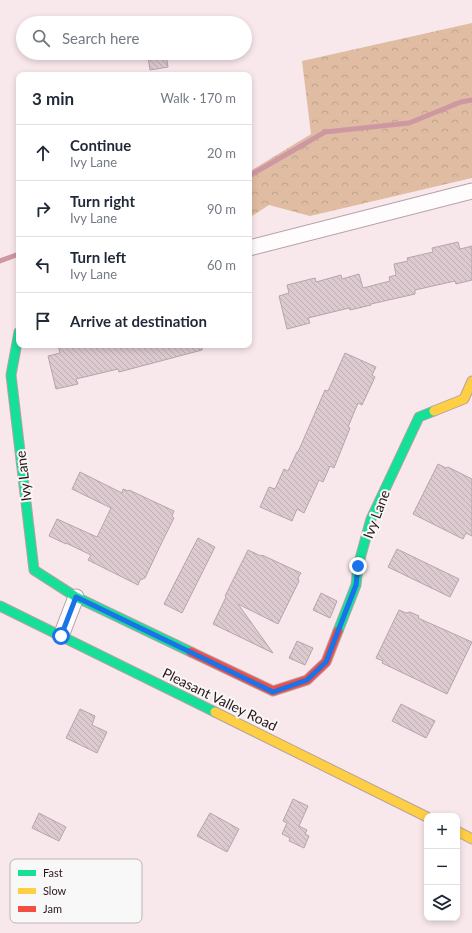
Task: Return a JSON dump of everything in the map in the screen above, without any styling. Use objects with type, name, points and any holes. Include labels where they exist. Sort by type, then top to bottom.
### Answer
[{"type":"street","points":[[252,247],[472,191]]},
{"type":"street","name":"Ivy Lane","points":[[16,348],[11,375],[34,570],[76,597],[273,692],[307,680],[326,662],[356,585],[358,566],[371,519],[419,417],[464,399],[472,381]]},
{"type":"street","points":[[61,636],[76,597]]},
{"type":"street","name":"Pleasant Valley Road","points":[[0,606],[424,816]]},
{"type":"street","points":[[460,833],[472,839]]},
{"type":"green space","points":[[472,23],[472,178],[310,216],[269,205],[252,216],[252,170],[311,134],[302,61]]},
{"type":"building","points":[[148,60],[167,60],[168,67],[150,70]]},
{"type":"building","points":[[458,242],[460,249],[472,246],[472,280],[456,284],[455,281],[415,290],[415,294],[350,310],[349,308],[308,318],[310,323],[287,329],[279,296],[289,293],[287,285],[315,278],[316,282],[341,275],[342,279],[359,274],[363,288],[390,281],[389,277],[396,275],[394,264],[408,261],[407,258],[433,252],[432,248]]},
{"type":"building","points":[[59,348],[202,348],[202,350],[119,372],[118,369],[76,379],[78,384],[56,389],[48,356],[60,353]]},
{"type":"building","points":[[345,353],[376,367],[372,375],[375,377],[362,405],[358,403],[334,468],[330,466],[323,482],[319,480],[304,513],[297,509],[292,521],[260,507],[269,487],[275,489],[284,469],[288,471],[298,452],[325,390],[328,391]]},
{"type":"building","points":[[438,464],[446,468],[448,467],[472,479],[472,536],[466,533],[463,539],[413,514]]},
{"type":"building","points":[[80,472],[122,493],[123,489],[129,490],[174,511],[172,516],[174,518],[145,578],[140,580],[138,585],[88,560],[91,555],[49,536],[57,519],[97,537],[111,508],[72,489]]},
{"type":"building","points":[[198,538],[215,547],[182,613],[164,604]]},
{"type":"building","points":[[397,549],[459,579],[450,597],[388,567]]},
{"type":"building","points":[[248,550],[301,573],[298,578],[299,581],[278,624],[238,604],[273,653],[213,624]]},
{"type":"building","points":[[321,593],[337,601],[330,618],[313,610]]},
{"type":"building","points":[[399,610],[406,613],[410,612],[419,616],[418,618],[472,642],[447,694],[382,663],[383,661],[376,658]]},
{"type":"building","points":[[297,641],[313,648],[305,665],[289,658]]},
{"type":"building","points":[[401,704],[435,721],[426,738],[392,721]]},
{"type":"building","points":[[80,709],[95,716],[92,725],[107,732],[97,753],[66,738]]},
{"type":"building","points":[[293,799],[308,806],[299,826],[307,830],[305,834],[309,836],[304,848],[289,841],[290,838],[282,834],[287,823],[283,821]]},
{"type":"building","points":[[39,813],[66,827],[59,841],[32,828]]},
{"type":"building","points":[[210,813],[239,829],[227,852],[197,836]]},
{"type":"waterway","points":[[252,174],[325,132],[409,123],[461,102],[472,100]]},
{"type":"waterway","points":[[0,261],[16,255]]},
{"type":"traffic: fast","points":[[16,348],[11,375],[34,570],[76,597],[191,652]]},
{"type":"traffic: fast","points":[[338,631],[356,585],[358,566],[371,519],[419,417],[434,411]]},
{"type":"traffic: fast","points":[[0,606],[215,712]]},
{"type":"traffic: slow","points":[[434,411],[464,399],[472,381]]},
{"type":"traffic: slow","points":[[215,712],[424,816]]},
{"type":"traffic: slow","points":[[460,833],[472,839]]},
{"type":"traffic: jam","points":[[191,652],[273,691],[307,680],[326,662],[338,631]]},
{"type":"route","points":[[61,636],[76,597],[273,692],[307,680],[326,662],[356,585],[358,566]]}]
